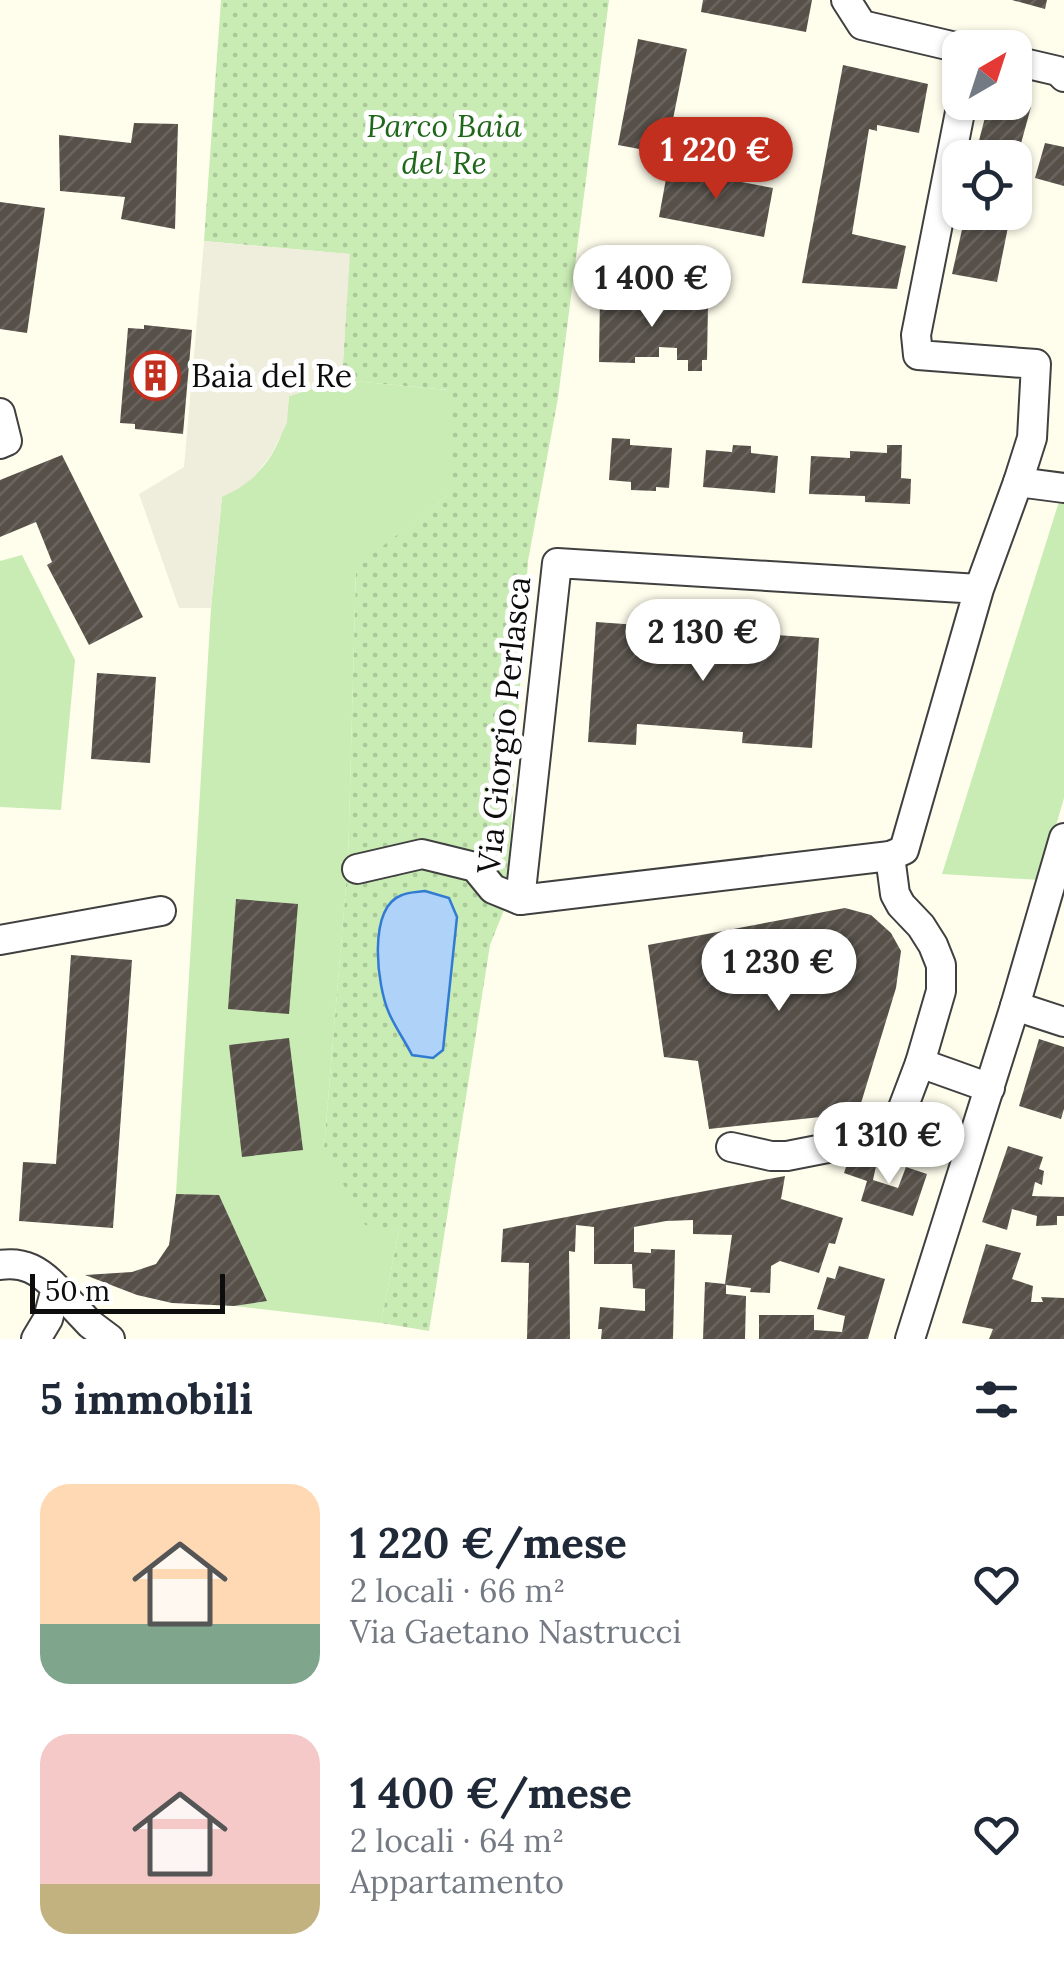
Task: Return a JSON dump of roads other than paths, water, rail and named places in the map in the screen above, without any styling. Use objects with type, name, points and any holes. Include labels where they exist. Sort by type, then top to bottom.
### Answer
[{"type":"street","points":[[846,0],[862,25],[942,44]]},
{"type":"street","points":[[1032,62],[1062,65]]},
{"type":"street","points":[[731,1147],[787,1156],[890,1136],[920,1064],[941,991],[941,965],[934,945],[894,894],[890,856],[904,850],[979,589],[1032,438],[1036,364],[918,355],[916,335],[958,120]]},
{"type":"street","points":[[0,413],[4,442]]},
{"type":"street","points":[[1018,482],[1064,488]]},
{"type":"street","name":"Via Giorgio Perlasca","points":[[890,856],[520,900],[557,563],[979,589]]},
{"type":"street","points":[[910,1339],[1016,1006],[1064,838]]},
{"type":"street","points":[[358,869],[422,854],[475,867],[494,890],[520,900]]},
{"type":"street","points":[[0,940],[161,912]]},
{"type":"street","points":[[1016,1006],[1064,1022]]},
{"type":"street","points":[[920,1064],[990,1088]]},
{"type":"street","points":[[5,1259],[44,1276],[110,1339]]},
{"type":"street","points":[[36,1339],[48,1319],[56,1288]]},
{"type":"water","points":[[425,891],[449,898],[457,917],[443,1050],[433,1058],[412,1055],[389,1013],[381,985],[378,949],[379,931],[391,903],[404,894]]},
{"type":"place","name":"Baia del Re","points":[[156,376]]},
{"type":"park label","name":"Parco Baia del Re","points":[[444,144]]}]
